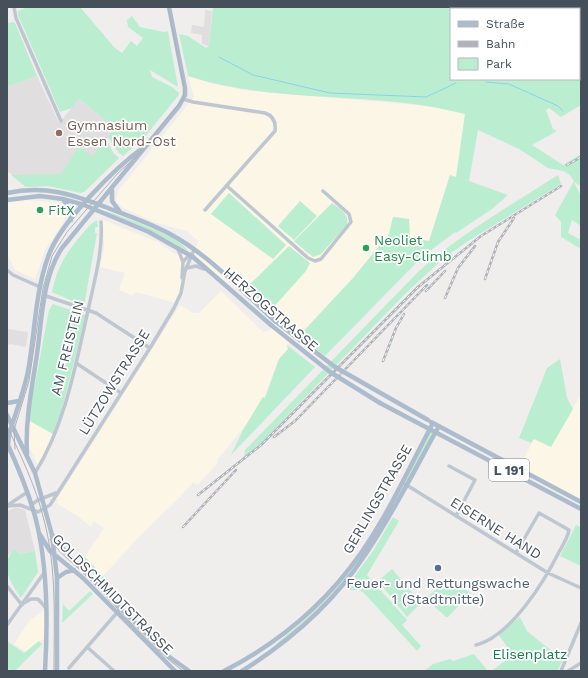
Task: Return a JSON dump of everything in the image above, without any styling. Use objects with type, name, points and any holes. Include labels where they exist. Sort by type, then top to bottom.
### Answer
[{"type":"main road","points":[[27,454],[26,426],[46,296],[50,274],[58,254],[95,210],[97,204],[112,190],[183,99],[185,88],[169,7]]},
{"type":"main road","points":[[45,671],[46,608],[44,573],[38,532],[33,510],[7,443],[28,372],[40,287],[52,247],[71,220],[116,168],[147,146]]},
{"type":"main road","name":"HERZOGSTRASSE","points":[[7,193],[26,190],[45,190],[69,194],[120,212],[170,234],[194,250],[275,321],[335,367],[439,426]]},
{"type":"main road","points":[[112,190],[112,201],[120,212]]},
{"type":"main road","name":"HERZOGSTRASSE","points":[[7,200],[40,196],[63,199],[90,207],[139,228],[176,247],[191,256],[216,276],[271,325],[336,376],[436,432]]},
{"type":"main road","points":[[63,199],[70,210],[71,220]]},
{"type":"main road","points":[[7,403],[19,401]]},
{"type":"main road","points":[[7,415],[27,454],[43,498],[52,535],[57,578],[57,671]]},
{"type":"main road","name":"GERLINGSTRASSE","points":[[224,671],[270,645],[300,621],[326,596],[361,553],[402,482],[433,423]]},
{"type":"main road","name":"GERLINGSTRASSE","points":[[242,671],[274,650],[304,625],[339,589],[365,556],[407,485],[439,426]]},
{"type":"main road","name":"L 191","points":[[439,426],[581,502]]},
{"type":"main road","name":"L 191","points":[[436,432],[581,509]]},
{"type":"main road","name":"GOLDSCHMIDTSTRASSE","points":[[38,532],[48,548],[74,570],[175,671]]},
{"type":"main road","name":"GOLDSCHMIDTSTRASSE","points":[[52,535],[67,554],[168,656],[189,671]]},
{"type":"main road","points":[[57,578],[66,572],[74,570]]},
{"type":"street","points":[[14,7],[16,18],[61,121]]},
{"type":"street","points":[[183,99],[265,114],[269,115],[274,121],[275,131],[205,210]]},
{"type":"street","points":[[227,186],[308,258],[315,261],[321,259],[351,222],[349,214],[323,191]]},
{"type":"street","name":"AM FREISTEIN","points":[[34,473],[61,417],[76,363],[101,250],[101,222]]},
{"type":"street","points":[[176,247],[184,262],[191,256]]},
{"type":"street","name":"LÜTZOWSTRASSE","points":[[46,509],[150,348],[177,301],[194,250]]},
{"type":"street","name":"LÜTZOWSTRASSE","points":[[183,281],[181,274],[184,262]]},
{"type":"street","points":[[187,268],[199,266],[210,275],[216,276]]},
{"type":"street","points":[[7,270],[15,276],[40,287]]},
{"type":"street","points":[[46,296],[96,313],[150,348]]},
{"type":"street","points":[[76,363],[121,393]]},
{"type":"street","points":[[449,466],[475,480],[456,516]]},
{"type":"street","name":"EISERNE HAND","points":[[402,482],[548,573],[581,588]]},
{"type":"street","points":[[7,506],[26,493]]},
{"type":"street","points":[[31,505],[43,498],[57,493]]},
{"type":"street","points":[[7,506],[20,505],[38,512],[46,509]]},
{"type":"street","points":[[476,645],[486,642],[518,616],[548,573],[569,530],[539,512],[516,553]]},
{"type":"street","points":[[7,625],[44,573]]},
{"type":"street","points":[[7,586],[22,605]]},
{"type":"street","points":[[22,605],[35,598],[42,601],[46,608]]},
{"type":"street","points":[[69,668],[122,608]]},
{"type":"street","points":[[561,671],[581,622]]},
{"type":"street","points":[[87,647],[114,671]]},
{"type":"street","points":[[569,670],[581,663]]},
{"type":"shaded area","points":[[205,10],[212,11],[209,46],[202,44],[202,35],[191,33],[192,25],[204,27]]},
{"type":"shaded area","name":"Gymnasium Essen Nord-Ost","points":[[37,76],[59,123],[79,99],[115,128],[106,140],[114,154],[119,158],[84,192],[48,186],[26,187],[9,172],[7,174],[7,87]]},
{"type":"shaded area","points":[[188,76],[213,84],[250,91],[430,106],[465,114],[456,177],[450,176],[429,241],[410,238],[409,219],[393,217],[389,234],[353,278],[299,336],[297,334],[287,345],[288,349],[279,359],[264,398],[262,397],[254,415],[217,460],[218,462],[197,485],[193,482],[103,576],[85,557],[104,528],[94,521],[91,527],[79,517],[56,503],[58,500],[57,499],[180,305],[193,313],[199,313],[221,291],[263,332],[270,330],[280,319],[216,275],[193,257],[198,241],[187,231],[157,223],[123,208],[116,202],[118,191],[194,97]],"holes":[[[229,193],[286,245],[238,232],[211,214]],[[333,203],[309,255],[294,241]]]},
{"type":"shaded area","points":[[25,200],[58,202],[66,211],[64,221],[45,250],[35,279],[15,270],[7,253],[7,203]]},
{"type":"shaded area","points":[[103,220],[158,242],[175,254],[189,255],[190,261],[187,265],[176,303],[136,292],[132,296],[119,290],[125,273],[100,267],[104,248]]},
{"type":"shaded area","points":[[7,329],[28,332],[26,347],[10,344],[7,346]]},
{"type":"shaded area","points":[[581,394],[581,501],[519,468],[534,439],[551,447]]},
{"type":"shaded area","points":[[28,420],[53,434],[38,467],[34,456],[27,445]]},
{"type":"shaded area","points":[[17,507],[25,510],[35,551],[19,554],[14,548],[7,557],[7,511]]},
{"type":"shaded area","points":[[46,609],[46,637],[26,652],[14,644],[29,621]]},
{"type":"green space","points":[[28,7],[80,7],[114,47],[122,53],[131,41],[137,46],[143,38],[128,27],[127,20],[132,16],[140,27],[164,32],[168,31],[178,87],[150,70],[152,77],[172,87],[179,93],[178,96],[143,139],[123,156],[119,153],[108,137],[115,128],[79,99],[72,108],[60,112],[18,15],[18,11]]},
{"type":"green space","points":[[213,7],[581,7],[581,105],[561,117],[549,108],[546,110],[553,129],[557,131],[532,145],[563,165],[581,154],[581,186],[574,182],[581,196],[581,226],[572,220],[568,233],[581,240],[581,249],[561,237],[561,222],[555,215],[574,181],[570,175],[563,171],[548,168],[519,149],[478,130],[469,181],[508,195],[492,209],[456,233],[455,232],[422,257],[325,356],[299,336],[353,278],[389,234],[393,217],[409,219],[410,238],[429,241],[450,175],[456,177],[465,114],[396,102],[257,91],[222,85],[188,76],[179,34],[188,36],[206,48],[209,46]]},
{"type":"green space","points":[[7,23],[15,23],[37,76],[7,87]]},
{"type":"green space","points":[[106,140],[114,154],[119,158],[84,192],[80,193],[48,186],[26,187],[11,175],[61,174],[79,146],[92,156]]},
{"type":"green space","points":[[558,175],[561,184],[445,257],[406,293],[261,443],[244,457],[245,450],[418,272],[468,233]]},
{"type":"green space","points":[[229,193],[286,245],[273,259],[211,214]]},
{"type":"green space","points":[[300,201],[317,216],[294,240],[278,226]]},
{"type":"green space","points":[[332,203],[346,215],[348,221],[347,225],[321,254],[313,257],[294,241]]},
{"type":"green space","points":[[106,211],[163,233],[183,245],[188,251],[150,230],[105,212]]},
{"type":"green space","points":[[97,220],[98,227],[95,227],[95,233],[97,233],[84,306],[52,292],[58,272],[71,247],[91,224]]},
{"type":"green space","points":[[289,246],[310,263],[306,271],[271,310],[246,288]]},
{"type":"green space","points":[[53,304],[86,315],[60,417],[53,434],[28,420],[49,310]]},
{"type":"green space","points":[[287,345],[315,367],[231,455],[243,430],[263,397],[265,398],[279,359],[288,349]]},
{"type":"green space","points":[[560,359],[567,398],[573,409],[551,447],[534,439],[531,443],[519,438],[547,368]]},
{"type":"green space","points":[[430,429],[436,432],[393,509],[369,547],[327,599],[287,637],[279,644],[276,644],[302,622],[327,597],[362,554]]},
{"type":"green space","points":[[393,517],[399,521],[367,575],[407,620],[402,625],[421,646],[417,651],[364,593],[359,590],[350,590],[348,585],[373,551]]},
{"type":"green space","points":[[576,525],[581,527],[581,566],[560,556]]},
{"type":"green space","points":[[14,548],[19,554],[35,551],[38,572],[21,598],[10,579],[7,567],[10,555]]},
{"type":"green space","points":[[85,557],[107,580],[103,584],[81,561]]},
{"type":"green space","points":[[392,569],[421,603],[407,617],[378,581]]},
{"type":"green space","points":[[447,578],[471,593],[448,617],[446,617],[426,599]]},
{"type":"green space","points":[[90,591],[93,594],[62,623],[63,604],[69,611]]},
{"type":"green space","name":"Elisenplatz","points":[[520,617],[527,631],[563,660],[557,671],[491,671],[513,655],[498,634]]},
{"type":"green space","points":[[7,641],[24,653],[39,641],[42,644],[15,671],[7,671],[9,669],[7,667]]},
{"type":"green space","points":[[474,654],[488,671],[424,671],[433,664],[450,659],[453,661]]},
{"type":"waterway","points":[[219,57],[253,75],[330,93],[426,97],[456,83]]},
{"type":"waterway","points":[[486,82],[509,84],[558,106],[563,111]]},
{"type":"tram line","points":[[15,449],[14,430],[29,381],[43,288],[52,256],[67,232],[118,173],[137,156],[183,99],[184,87],[168,7]]},
{"type":"tram line","points":[[7,426],[23,460],[41,508],[48,539],[54,595],[54,671]]},
{"type":"tram line","points":[[50,539],[58,550],[89,578],[158,650],[183,671]]},
{"type":"railway","points":[[567,165],[581,157]]},
{"type":"railway","points":[[198,495],[261,445],[418,287],[481,236],[561,186]]},
{"type":"railway","points":[[485,279],[498,242],[514,218]]},
{"type":"railway","points":[[445,298],[458,268],[475,246]]},
{"type":"railway","points":[[426,291],[445,271]]},
{"type":"railway","points":[[274,437],[295,421],[427,285]]},
{"type":"railway","points":[[383,361],[396,328],[404,314]]},
{"type":"railway","points":[[183,527],[236,470]]},
{"type":"place","name":"Gymnasium Essen Nord-Ost","points":[[59,133]]},
{"type":"place","name":"FitX","points":[[40,210]]},
{"type":"place","name":"Neoliet Easy-Climb","points":[[366,248]]},
{"type":"place","name":"Feuer- und Rettungswache 1 (Stadtmitte)","points":[[438,568]]}]
